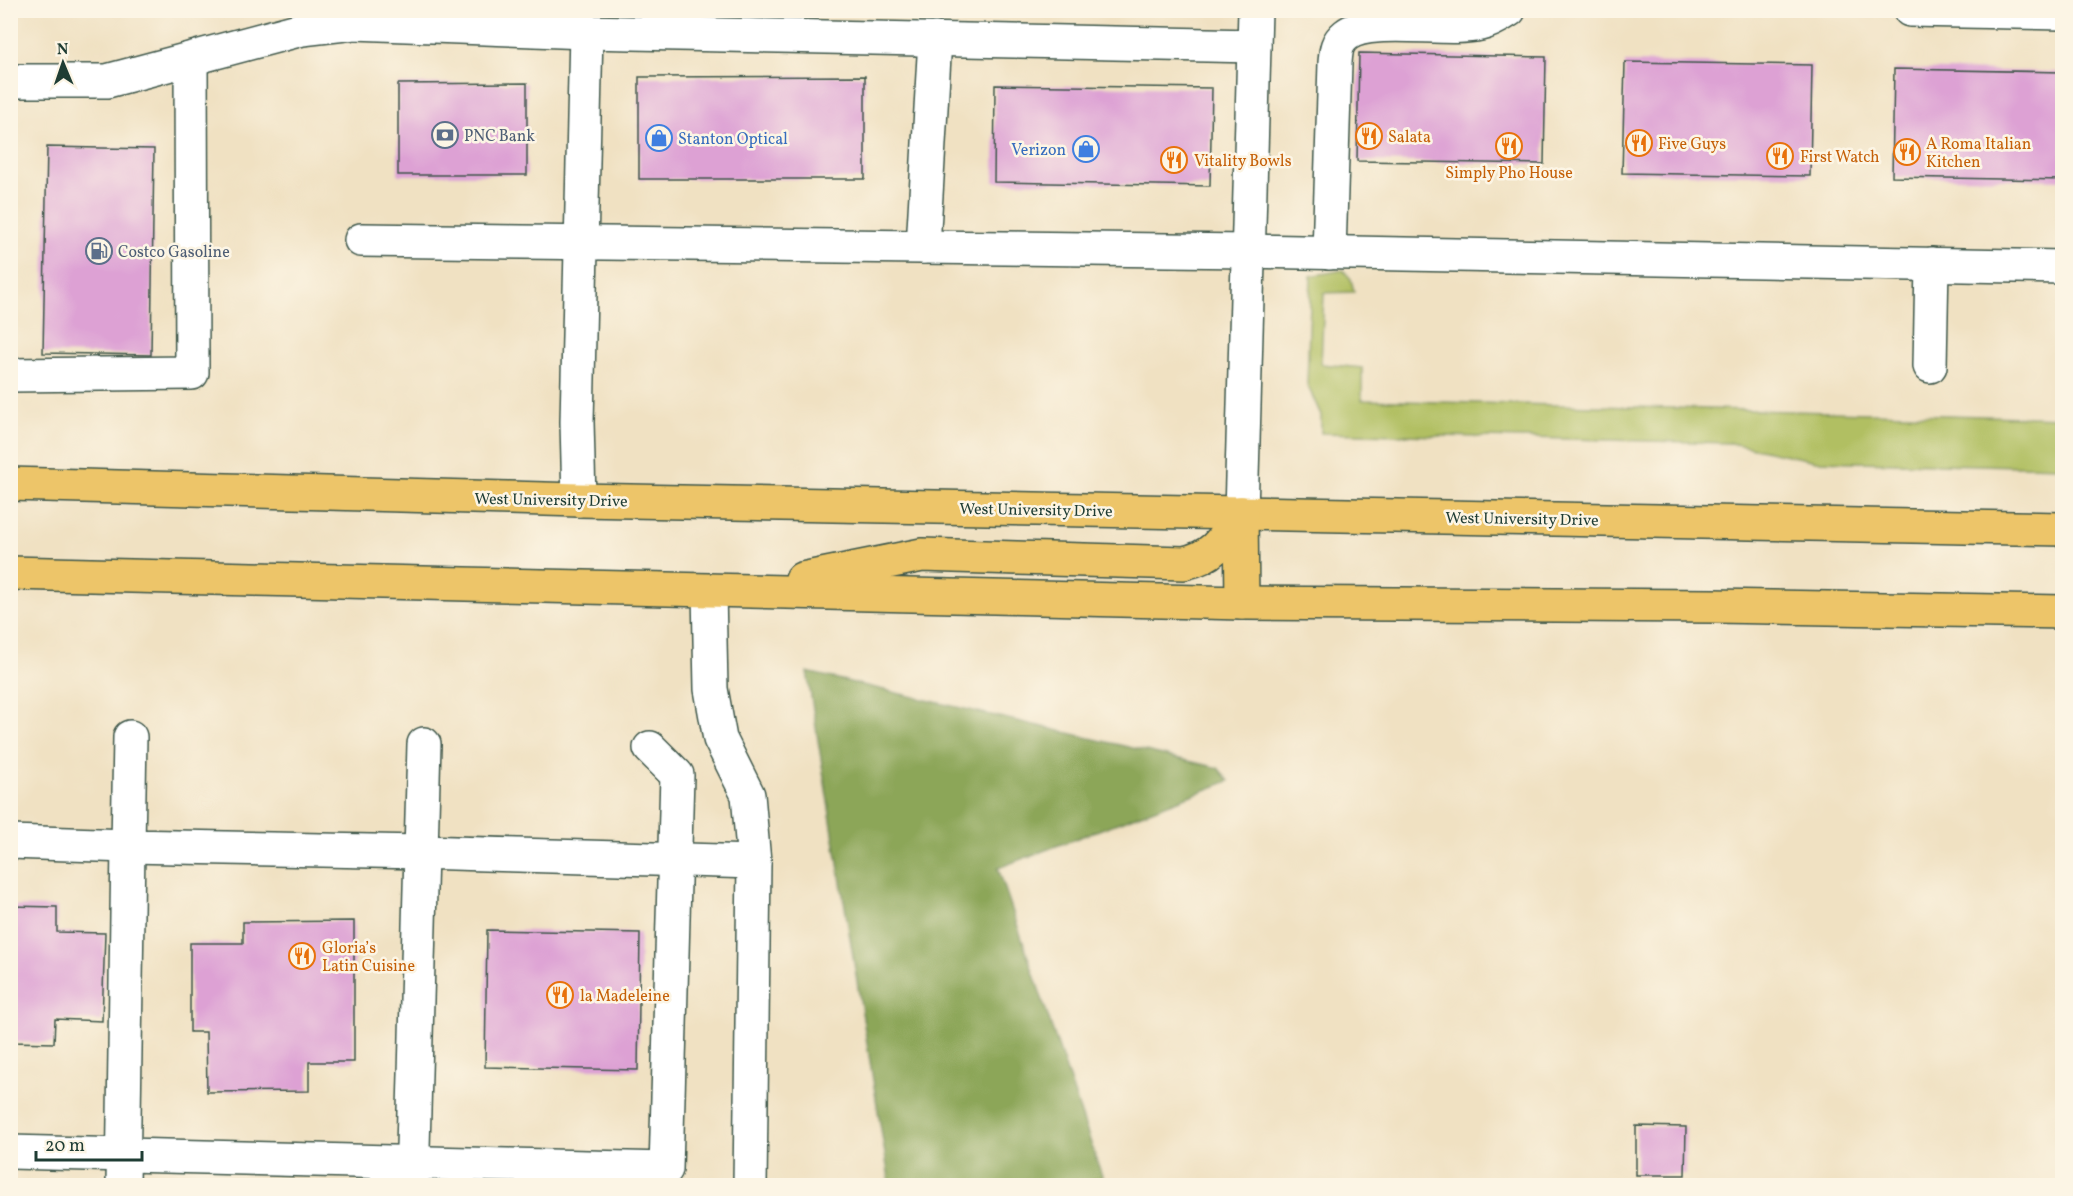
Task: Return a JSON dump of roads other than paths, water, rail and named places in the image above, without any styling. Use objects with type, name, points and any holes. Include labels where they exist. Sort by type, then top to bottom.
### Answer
[{"type":"highway","name":"West University Drive","points":[[10,484],[579,500],[2062,529]]},
{"type":"highway","points":[[745,591],[922,555],[1184,563],[1201,559],[1212,551],[1241,513]]},
{"type":"highway","points":[[1241,513],[1242,603]]},
{"type":"highway","points":[[10,573],[1242,603],[1714,606],[2062,612]]},
{"type":"highway","points":[[1877,609],[1927,592],[2062,595]]},
{"type":"lane","points":[[1241,513],[1255,10]]},
{"type":"lane","points":[[1329,253],[1334,75],[1337,44],[1348,33],[1368,26],[1478,25],[1509,10]]},
{"type":"lane","points":[[1910,10],[2062,13]]},
{"type":"lane","points":[[10,81],[107,81],[302,29],[354,23],[586,32],[1254,46]]},
{"type":"lane","points":[[579,500],[577,422],[586,32]]},
{"type":"lane","points":[[923,247],[935,39]]},
{"type":"lane","points":[[10,375],[192,373],[191,59]]},
{"type":"lane","points":[[361,240],[1247,251],[2062,267]]},
{"type":"lane","points":[[1930,366],[1932,264]]},
{"type":"lane","points":[[709,591],[711,689],[720,739],[748,795],[754,862],[750,1185]]},
{"type":"lane","points":[[123,1170],[130,737]]},
{"type":"lane","points":[[412,1174],[424,744]]},
{"type":"lane","points":[[10,1152],[123,1170],[412,1174],[666,1169],[677,775],[650,748]]},
{"type":"lane","points":[[10,842],[754,862]]},
{"type":"place","name":"PNC Bank","points":[[445,135]]},
{"type":"place","name":"Salata","points":[[1369,136]]},
{"type":"place","name":"Stanton Optical","points":[[659,138]]},
{"type":"place","name":"Five Guys","points":[[1639,143]]},
{"type":"place","name":"Simply Pho House","points":[[1509,146]]},
{"type":"place","name":"Verizon","points":[[1086,149]]},
{"type":"place","name":"A Roma Italian Kitchen","points":[[1907,152]]},
{"type":"place","name":"First Watch","points":[[1780,156]]},
{"type":"place","name":"Vitality Bowls","points":[[1174,160]]},
{"type":"place","name":"Costco Gasoline","points":[[99,251]]},
{"type":"place","name":"Gloria’s Latin Cuisine","points":[[302,956]]},
{"type":"place","name":"la Madeleine","points":[[560,995]]}]
